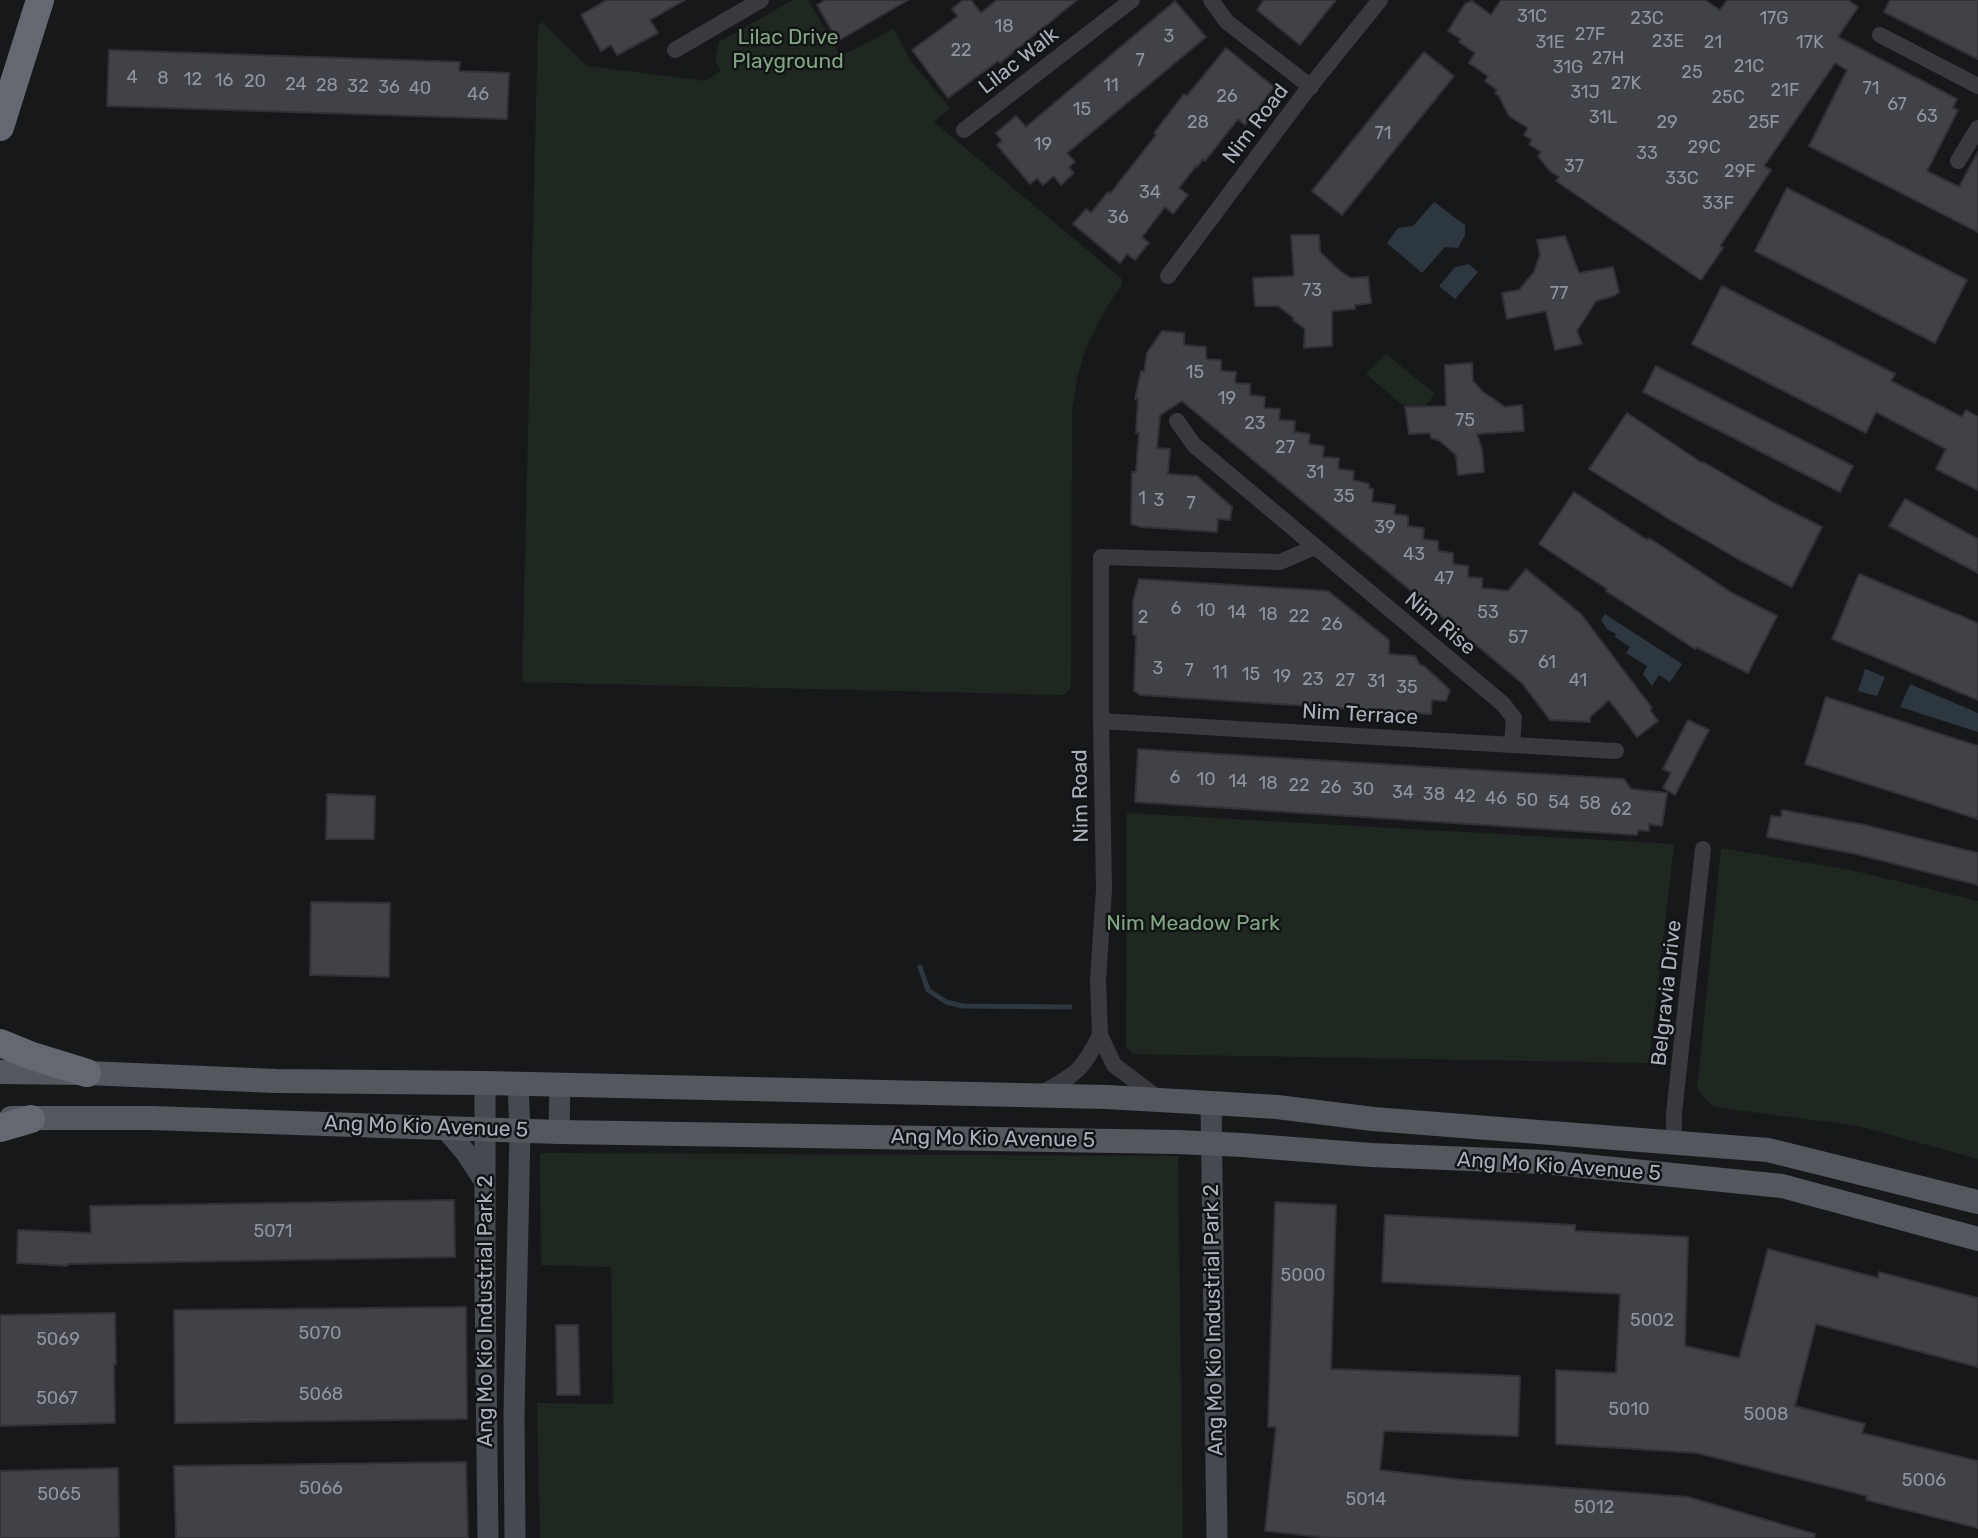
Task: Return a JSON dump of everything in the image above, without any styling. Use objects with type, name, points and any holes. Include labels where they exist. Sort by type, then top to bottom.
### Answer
[{"type":"highway","points":[[0,127],[40,0]]},
{"type":"highway","points":[[0,1043],[86,1073]]},
{"type":"highway","points":[[0,1128],[32,1119]]},
{"type":"main road","name":"Ang Mo Kio Avenue 5","points":[[0,1072],[276,1081],[485,1083],[1037,1096],[1277,1107],[1373,1119],[1768,1150],[1978,1202]]},
{"type":"main road","name":"Ang Mo Kio Avenue 5","points":[[0,1118],[151,1118],[559,1132],[1211,1143],[1371,1155],[1544,1163],[1782,1186],[1978,1240]]},
{"type":"street","points":[[675,50],[761,0]]},
{"type":"street","name":"Lilac Walk","points":[[964,130],[1132,0]]},
{"type":"street","points":[[1211,0],[1227,22],[1311,87]]},
{"type":"street","name":"Nim Road","points":[[1168,276],[1380,0]]},
{"type":"street","points":[[1880,35],[1978,86]]},
{"type":"street","points":[[1958,161],[1978,128]]},
{"type":"street","name":"Nim Rise","points":[[1177,421],[1194,445],[1503,704],[1514,718],[1512,745]]},
{"type":"street","name":"Nim Road","points":[[1100,1035],[1098,980],[1104,889],[1101,557],[1280,562],[1315,547]]},
{"type":"street","name":"Nim Terrace","points":[[1101,721],[1616,751]]},
{"type":"street","name":"Belgravia Drive","points":[[1674,1143],[1674,1112],[1703,849]]},
{"type":"street","points":[[1037,1096],[1071,1077],[1088,1060],[1100,1035]]},
{"type":"street","points":[[1100,1035],[1114,1065],[1161,1100]]},
{"type":"street","name":"Ang Mo Kio Industrial Park 2","points":[[485,1083],[488,1538]]},
{"type":"street","name":"Ang Mo Kio Industrial Park 2","points":[[515,1538],[514,1414],[520,1130],[518,1085]]},
{"type":"street","points":[[559,1132],[560,1086]]},
{"type":"street","name":"Ang Mo Kio Industrial Park 2","points":[[1211,1103],[1217,1538]]},
{"type":"street","points":[[444,1127],[485,1182]]},
{"type":"green space","name":"Lilac Drive Playground","points":[[793,0],[808,0],[841,56],[894,29],[910,60],[950,108],[934,122],[1122,279],[1121,286],[1106,308],[1085,350],[1072,409],[1071,687],[1064,695],[522,682],[538,26],[542,22],[587,66],[705,81],[721,71],[715,60],[719,42]]},
{"type":"green space","points":[[1386,354],[1435,394],[1424,407],[1405,407],[1366,374]]},
{"type":"green space","name":"Nim Meadow Park","points":[[1127,813],[1674,844],[1649,1063],[1133,1054],[1126,1047]]},
{"type":"green space","points":[[1721,848],[1851,870],[1978,901],[1978,1159],[1859,1126],[1714,1107],[1697,1090]]},
{"type":"green space","points":[[540,1153],[1178,1156],[1183,1538],[540,1538],[537,1403],[613,1404],[611,1267],[541,1265]]},
{"type":"shaded area","points":[[1434,202],[1465,225],[1465,235],[1458,248],[1445,247],[1422,273],[1387,243],[1398,228],[1413,226]]},
{"type":"shaded area","points":[[1469,264],[1478,272],[1455,299],[1439,286],[1455,267]]},
{"type":"shaded area","points":[[1605,614],[1682,664],[1670,682],[1659,675],[1652,686],[1643,674],[1647,666],[1626,653],[1630,647],[1615,637],[1616,634],[1607,629],[1601,620]]},
{"type":"shaded area","points":[[1865,669],[1885,677],[1877,696],[1858,691]]},
{"type":"shaded area","points":[[1910,684],[1978,713],[1978,732],[1900,707]]},
{"type":"building","points":[[607,0],[685,0],[650,20],[658,33],[617,55],[611,45],[601,51],[581,15]]},
{"type":"building","points":[[825,0],[908,0],[838,41],[817,5]]},
{"type":"building","points":[[963,0],[971,0],[981,13],[997,0],[1077,0],[1000,63],[998,61],[948,98],[912,50],[958,16],[952,9]]},
{"type":"building","points":[[1264,0],[1336,0],[1300,45],[1257,10]]},
{"type":"building","points":[[1501,0],[1705,0],[1720,10],[1727,0],[1848,0],[1858,7],[1838,37],[1957,99],[1953,108],[1958,110],[1927,171],[1959,187],[1978,152],[1978,232],[1809,146],[1847,70],[1835,63],[1764,166],[1771,170],[1720,246],[1723,248],[1701,280],[1556,181],[1559,177],[1549,170],[1538,156],[1541,152],[1529,144],[1532,140],[1524,135],[1528,128],[1509,116],[1495,93],[1497,90],[1485,81],[1488,76],[1469,63],[1475,53],[1448,31],[1465,4],[1472,1],[1491,15]]},
{"type":"building","points":[[1890,0],[1978,0],[1978,59],[1884,12]]},
{"type":"building","points":[[1175,1],[1206,37],[1067,153],[1075,162],[1069,167],[1074,173],[1061,185],[1054,176],[1043,185],[1037,178],[1030,184],[997,145],[1002,141],[996,133],[1016,116],[1026,127]]},
{"type":"building","points":[[1226,48],[1274,87],[1245,125],[1238,119],[1205,161],[1203,159],[1196,166],[1179,188],[1188,195],[1173,214],[1165,207],[1142,237],[1149,243],[1135,260],[1127,254],[1120,263],[1073,224],[1086,209],[1091,213],[1108,192],[1110,194],[1184,94],[1187,96]]},
{"type":"building","points":[[109,50],[460,62],[459,71],[509,73],[507,119],[107,106]]},
{"type":"building","points":[[1424,52],[1454,76],[1342,215],[1312,191]]},
{"type":"building","points":[[1787,188],[1967,280],[1935,343],[1755,251]]},
{"type":"building","points":[[1291,235],[1319,235],[1320,252],[1340,271],[1351,278],[1368,277],[1371,303],[1355,305],[1355,309],[1332,311],[1332,346],[1304,348],[1305,329],[1293,320],[1294,318],[1278,306],[1255,306],[1253,278],[1294,276]]},
{"type":"building","points":[[1565,236],[1579,273],[1613,267],[1619,292],[1596,301],[1577,331],[1582,344],[1555,350],[1546,311],[1507,319],[1502,293],[1519,290],[1534,272],[1540,254],[1537,240]]},
{"type":"building","points":[[1722,286],[1895,374],[1891,381],[1962,417],[1966,410],[1978,417],[1978,490],[1936,469],[1946,449],[1876,412],[1866,433],[1692,344]]},
{"type":"building","points":[[1162,331],[1184,333],[1184,345],[1206,347],[1206,359],[1221,360],[1221,371],[1236,372],[1235,383],[1250,384],[1250,395],[1265,397],[1264,408],[1280,409],[1279,420],[1295,421],[1294,432],[1310,434],[1309,444],[1324,446],[1323,457],[1339,458],[1338,469],[1354,471],[1353,480],[1369,484],[1369,488],[1373,489],[1372,502],[1395,505],[1394,514],[1408,516],[1408,526],[1424,528],[1423,539],[1438,541],[1438,551],[1453,553],[1453,564],[1468,566],[1468,577],[1482,578],[1482,588],[1508,591],[1526,569],[1581,614],[1652,708],[1650,710],[1658,721],[1637,737],[1609,700],[1590,717],[1590,722],[1550,720],[1522,683],[1182,401],[1160,415],[1157,448],[1170,449],[1168,474],[1197,476],[1232,507],[1230,520],[1218,519],[1217,532],[1131,524],[1132,472],[1136,472],[1139,433],[1136,433],[1138,399],[1135,399],[1147,353]]},
{"type":"building","points":[[1472,363],[1473,381],[1483,392],[1505,407],[1522,405],[1524,431],[1477,434],[1482,449],[1484,472],[1458,475],[1456,455],[1440,441],[1431,438],[1430,433],[1409,434],[1405,407],[1446,406],[1445,365]]},
{"type":"building","points":[[1656,366],[1853,466],[1840,492],[1643,392]]},
{"type":"building","points":[[1627,413],[1702,463],[1822,527],[1792,587],[1674,522],[1589,469]]},
{"type":"building","points":[[1574,492],[1732,593],[1777,616],[1748,673],[1696,647],[1695,649],[1539,544]]},
{"type":"building","points":[[1905,499],[1978,539],[1978,573],[1889,526]]},
{"type":"building","points":[[1859,574],[1978,623],[1978,700],[1832,639]]},
{"type":"building","points":[[1139,579],[1328,591],[1389,640],[1389,654],[1415,656],[1420,665],[1450,690],[1446,701],[1432,700],[1431,714],[1140,695],[1134,691],[1136,635],[1133,635],[1133,601]]},
{"type":"building","points":[[1826,697],[1978,746],[1978,819],[1805,764]]},
{"type":"building","points":[[1688,720],[1709,730],[1675,795],[1663,788],[1671,773],[1663,769]]},
{"type":"building","points":[[1138,749],[1624,779],[1631,789],[1667,793],[1662,826],[1649,824],[1649,831],[1638,830],[1637,835],[1135,802]]},
{"type":"building","points":[[327,794],[375,796],[374,839],[326,839]]},
{"type":"building","points":[[1782,810],[1865,825],[1978,853],[1978,885],[1856,854],[1767,837],[1771,816],[1781,817]]},
{"type":"building","points":[[311,902],[390,903],[389,977],[310,975]]},
{"type":"building","points":[[454,1200],[455,1257],[67,1266],[17,1263],[18,1230],[91,1233],[90,1206]]},
{"type":"building","points":[[1275,1202],[1336,1205],[1331,1369],[1520,1376],[1518,1436],[1384,1431],[1380,1470],[1465,1480],[1688,1497],[1815,1534],[1814,1538],[1329,1538],[1265,1531],[1276,1427],[1268,1427]]},
{"type":"building","points":[[1385,1215],[1575,1225],[1575,1231],[1688,1237],[1685,1346],[1739,1358],[1768,1249],[1878,1278],[1879,1272],[1978,1298],[1978,1367],[1816,1324],[1795,1406],[1865,1424],[1862,1433],[1978,1461],[1978,1528],[1866,1500],[1867,1496],[1697,1453],[1556,1444],[1556,1370],[1616,1373],[1620,1294],[1382,1282]]},
{"type":"building","points":[[466,1307],[467,1419],[175,1423],[174,1310]]},
{"type":"building","points":[[115,1313],[115,1423],[0,1426],[0,1315]]},
{"type":"building","points":[[556,1325],[578,1325],[580,1395],[557,1395]]},
{"type":"building","points":[[466,1462],[468,1538],[176,1538],[174,1466]]},
{"type":"building","points":[[118,1468],[119,1538],[0,1538],[0,1471]]},
{"type":"waterway","points":[[920,967],[928,990],[946,1002],[963,1006],[1070,1007]]}]
